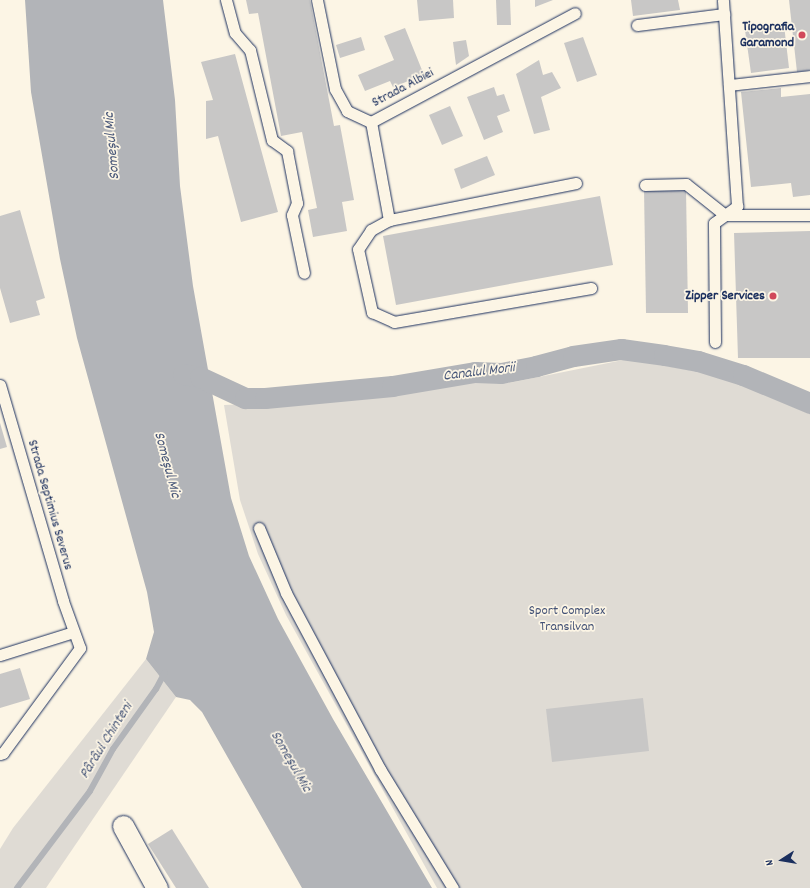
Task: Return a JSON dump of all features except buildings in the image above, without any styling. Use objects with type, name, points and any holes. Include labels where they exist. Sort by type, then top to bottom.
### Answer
[{"type":"street","points":[[124,826],[157,888]]},
{"type":"lane","points":[[226,0],[235,33],[250,50],[272,140],[287,151],[297,203],[292,215],[304,273]]},
{"type":"lane","name":"Strada Albiei","points":[[317,0],[335,89],[347,111],[372,122],[575,13]]},
{"type":"lane","points":[[715,342],[714,223],[737,206],[724,0]]},
{"type":"lane","points":[[636,25],[724,14]]},
{"type":"lane","points":[[729,85],[810,76]]},
{"type":"lane","points":[[372,122],[389,220]]},
{"type":"lane","points":[[576,183],[389,220],[371,230],[358,249],[372,312],[394,322],[591,288]]},
{"type":"lane","points":[[645,185],[686,184],[725,215],[810,215]]},
{"type":"lane","name":"Strada Septimius Severus","points":[[0,385],[63,602],[80,648],[3,753],[0,754]]},
{"type":"lane","points":[[259,528],[286,592],[380,770],[453,888]]},
{"type":"lane","points":[[0,655],[74,632]]},
{"type":"green space","name":"Sport Complex Transilvan","points":[[628,359],[717,375],[810,414],[810,888],[437,888],[286,615],[258,554],[240,500],[224,405],[367,399],[479,381],[509,383]]},
{"type":"green space","points":[[146,659],[176,697],[46,888],[0,888],[0,849],[13,828]]},
{"type":"water","name":"Someșul Mic","points":[[25,0],[163,0],[175,100],[180,186],[193,286],[231,498],[249,556],[278,619],[333,719],[432,888],[302,888],[202,712],[190,700],[176,697],[146,659],[154,632],[147,592],[77,338],[60,259],[31,92]]},
{"type":"waterway","name":"Canalul Morii","points":[[183,374],[200,377],[245,398],[265,398],[392,386],[475,372],[501,373],[536,366],[573,356],[621,349],[698,361],[743,375],[810,403]]},
{"type":"waterway","name":"Pârâul Chinteni","points":[[17,888],[90,791],[113,749],[156,689],[165,672]]},
{"type":"place","name":"Tipografia Garamond","points":[[802,35]]},
{"type":"place","name":"Zipper Services","points":[[773,296]]}]
